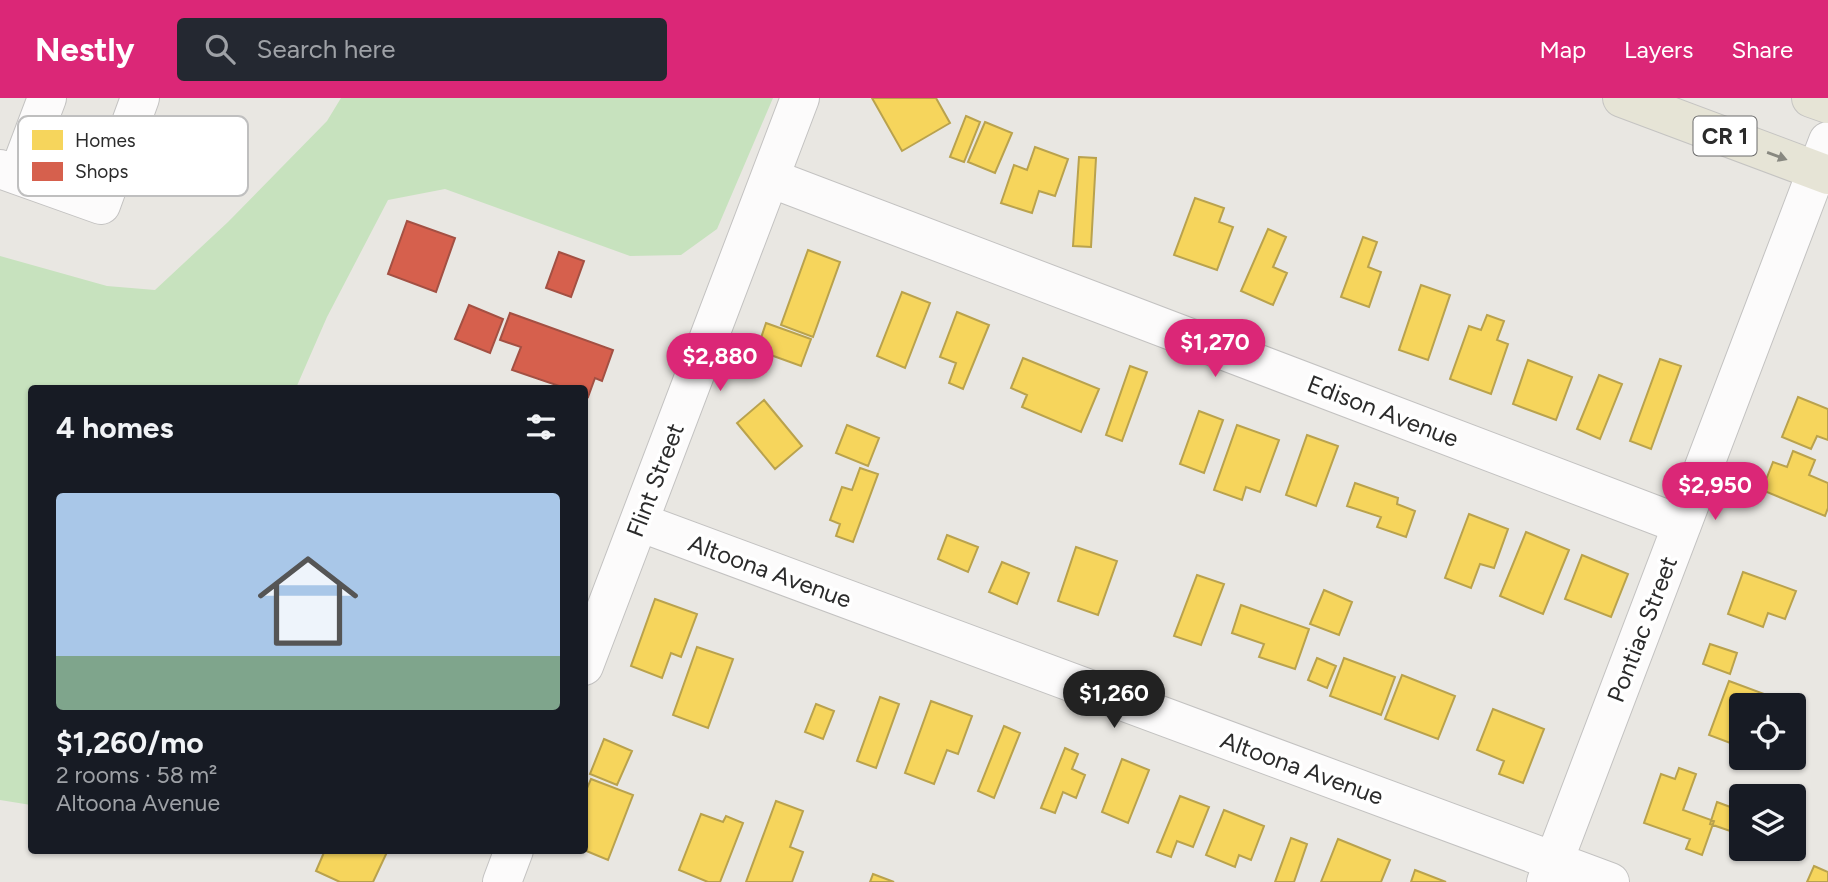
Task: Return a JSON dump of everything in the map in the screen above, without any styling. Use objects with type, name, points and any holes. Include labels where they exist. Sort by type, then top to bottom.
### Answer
[{"type":"main road","name":"CR 1","points":[[1622,98],[1824,162]]},
{"type":"main road","points":[[1811,98],[1828,104]]},
{"type":"street","points":[[38,116],[47,98]]},
{"type":"street","points":[[133,116],[140,98]]},
{"type":"street","name":"Flint Street","points":[[588,656],[800,98]]},
{"type":"street","points":[[9,172],[18,154]]},
{"type":"street","name":"Pontiac Street","points":[[1550,872],[1824,162]]},
{"type":"street","name":"Edison Avenue","points":[[770,178],[1682,525]]},
{"type":"street","points":[[76,196],[101,205],[104,196]]},
{"type":"street","name":"Altoona Avenue","points":[[639,522],[1550,872],[1610,882]]},
{"type":"street","points":[[502,882],[512,854]]},
{"type":"green space","points":[[341,98],[773,98],[717,229],[681,255],[630,256],[445,189],[388,200],[327,317],[297,385],[28,385],[28,805],[0,800],[0,256],[107,286],[155,290],[228,222],[327,121]]},
{"type":"building: Homes","points":[[872,98],[936,98],[950,123],[902,151]]},
{"type":"building: Homes","points":[[966,116],[980,122],[964,162],[950,157]]},
{"type":"building: Homes","points":[[985,122],[1012,133],[995,173],[968,162]]},
{"type":"building: Homes","points":[[1035,147],[1068,159],[1055,196],[1039,191],[1032,213],[1001,203],[1014,165],[1027,170]]},
{"type":"building: Homes","points":[[1079,157],[1096,158],[1091,247],[1073,246]]},
{"type":"building: Homes","points":[[1195,198],[1224,208],[1219,222],[1233,227],[1217,270],[1174,255]]},
{"type":"building: Homes","points":[[1268,229],[1286,237],[1273,267],[1287,273],[1273,305],[1241,291]]},
{"type":"building: Homes","points":[[1363,237],[1377,242],[1368,267],[1381,272],[1369,307],[1341,297]]},
{"type":"building: Homes","points":[[808,250],[840,262],[813,337],[781,325]]},
{"type":"building: Homes","points":[[1421,285],[1450,295],[1428,360],[1399,350]]},
{"type":"building: Homes","points":[[902,292],[930,303],[905,368],[877,356]]},
{"type":"building: Homes","points":[[957,312],[989,325],[963,389],[949,383],[956,363],[940,357]]},
{"type":"building: Homes","points":[[1487,315],[1504,321],[1497,340],[1508,344],[1491,394],[1450,379],[1469,326],[1481,330]]},
{"type":"building: Homes","points":[[766,323],[811,339],[801,366],[757,350]]},
{"type":"building: Homes","points":[[1023,358],[1099,389],[1081,432],[1022,407],[1027,395],[1011,388]]},
{"type":"building: Homes","points":[[1660,359],[1681,366],[1651,449],[1630,441]]},
{"type":"building: Homes","points":[[1528,360],[1572,377],[1556,420],[1513,404]]},
{"type":"building: Homes","points":[[1130,366],[1147,372],[1122,441],[1106,435]]},
{"type":"building: Homes","points":[[1599,375],[1622,384],[1600,439],[1577,429]]},
{"type":"building: Homes","points":[[1798,397],[1828,409],[1828,440],[1817,436],[1811,449],[1782,437]]},
{"type":"building: Homes","points":[[764,400],[802,446],[775,469],[737,423]]},
{"type":"building: Homes","points":[[1199,411],[1223,420],[1204,473],[1180,464]]},
{"type":"building: Homes","points":[[847,425],[879,438],[868,466],[836,453]]},
{"type":"building: Homes","points":[[1237,425],[1279,440],[1260,492],[1246,487],[1242,500],[1214,490]]},
{"type":"building: Homes","points":[[1307,435],[1338,446],[1316,506],[1286,495]]},
{"type":"building: Homes","points":[[1793,451],[1815,460],[1809,475],[1828,483],[1828,508],[1825,516],[1762,490],[1773,462],[1787,467]]},
{"type":"building: Homes","points":[[860,468],[878,474],[853,542],[836,536],[840,524],[830,520],[842,487],[852,490]]},
{"type":"building: Homes","points":[[1355,483],[1398,498],[1397,504],[1415,511],[1406,537],[1377,527],[1381,517],[1347,506]]},
{"type":"building: Homes","points":[[1469,514],[1508,529],[1494,568],[1480,564],[1471,588],[1445,578]]},
{"type":"building: Homes","points":[[1526,532],[1569,550],[1543,614],[1500,596]]},
{"type":"building: Homes","points":[[947,535],[978,547],[968,572],[938,559]]},
{"type":"building: Homes","points":[[1076,547],[1117,561],[1098,615],[1058,601]]},
{"type":"building: Homes","points":[[1582,555],[1628,574],[1611,617],[1565,599]]},
{"type":"building: Homes","points":[[1002,562],[1029,573],[1017,604],[989,592]]},
{"type":"building: Homes","points":[[1743,572],[1796,591],[1785,619],[1768,613],[1763,627],[1728,614]]},
{"type":"building: Homes","points":[[1197,575],[1224,584],[1201,645],[1174,636]]},
{"type":"building: Homes","points":[[1324,590],[1352,602],[1339,635],[1310,624]]},
{"type":"building: Homes","points":[[655,599],[697,614],[681,657],[671,653],[662,678],[631,666]]},
{"type":"building: Homes","points":[[1241,605],[1309,629],[1295,669],[1259,657],[1264,644],[1232,633]]},
{"type":"building: Homes","points":[[1710,644],[1737,653],[1730,674],[1703,664]]},
{"type":"building: Homes","points":[[697,647],[733,659],[708,728],[673,715]]},
{"type":"building: Homes","points":[[1317,658],[1336,666],[1327,688],[1308,680]]},
{"type":"building: Homes","points":[[1344,658],[1395,677],[1381,715],[1330,696]]},
{"type":"building: Homes","points":[[1402,675],[1455,696],[1438,739],[1385,719]]},
{"type":"building: Homes","points":[[1729,681],[1762,693],[1729,693],[1729,742],[1709,735]]},
{"type":"building: Homes","points":[[880,697],[899,704],[876,768],[857,761]]},
{"type":"building: Homes","points":[[931,701],[972,716],[958,754],[947,750],[934,784],[905,773]]},
{"type":"building: Homes","points":[[816,704],[834,711],[823,739],[805,732]]},
{"type":"building: Homes","points":[[1493,709],[1544,729],[1523,783],[1499,774],[1504,761],[1477,750]]},
{"type":"building: Homes","points":[[1004,726],[1020,733],[994,798],[978,791]]},
{"type":"building: Homes","points":[[604,739],[632,751],[617,785],[590,774]]},
{"type":"building: Homes","points":[[1065,748],[1078,754],[1072,769],[1085,775],[1076,798],[1063,792],[1055,813],[1041,808]]},
{"type":"building: Homes","points":[[1122,759],[1149,770],[1128,823],[1102,812]]},
{"type":"building: Homes","points":[[1679,768],[1696,774],[1683,810],[1714,821],[1702,855],[1686,849],[1690,839],[1644,823],[1661,774],[1675,779]]},
{"type":"building: Homes","points":[[591,779],[633,795],[608,860],[588,852],[588,786]]},
{"type":"building: Homes","points":[[1180,796],[1209,807],[1193,847],[1177,841],[1171,857],[1157,852]]},
{"type":"building: Homes","points":[[776,801],[803,811],[790,847],[803,852],[792,882],[746,882]]},
{"type":"building: Homes","points":[[1717,802],[1729,806],[1729,831],[1710,824]]},
{"type":"building: Homes","points":[[1224,810],[1264,826],[1251,860],[1239,855],[1235,867],[1206,855]]},
{"type":"building: Homes","points":[[701,814],[723,822],[726,816],[743,823],[720,882],[708,882],[679,870]]},
{"type":"building: Homes","points":[[1291,838],[1307,844],[1294,882],[1275,882]]},
{"type":"building: Homes","points":[[1338,839],[1390,860],[1381,882],[1321,882]]},
{"type":"building: Homes","points":[[323,854],[386,854],[373,882],[340,882],[316,871]]},
{"type":"building: Homes","points":[[1814,866],[1828,872],[1828,882],[1807,882]]},
{"type":"building: Homes","points":[[1415,870],[1446,882],[1411,882]]},
{"type":"building: Homes","points":[[873,874],[894,882],[870,882]]},
{"type":"building: Shops","points":[[407,221],[455,238],[436,292],[388,274]]},
{"type":"building: Shops","points":[[559,252],[584,261],[571,297],[546,288]]},
{"type":"building: Shops","points":[[469,305],[503,319],[490,353],[455,339]]},
{"type":"building: Shops","points":[[510,313],[613,350],[602,381],[595,378],[588,397],[588,385],[556,385],[512,370],[521,347],[500,340]]}]
